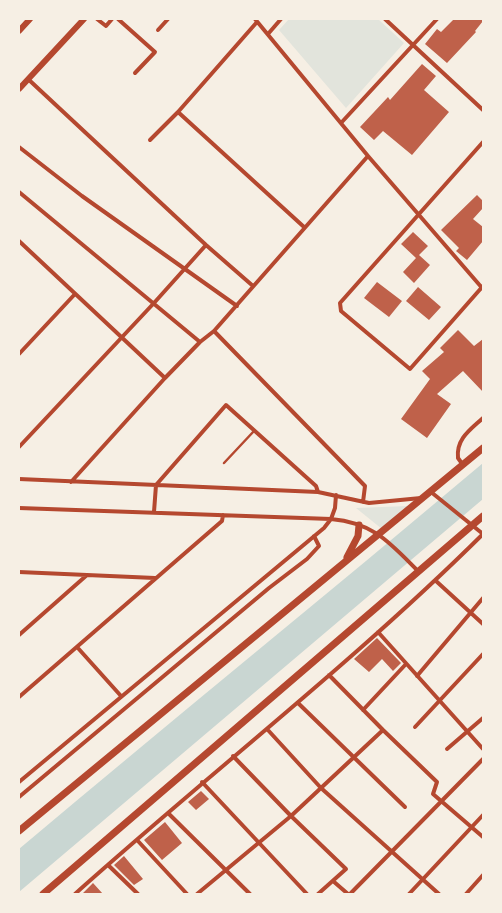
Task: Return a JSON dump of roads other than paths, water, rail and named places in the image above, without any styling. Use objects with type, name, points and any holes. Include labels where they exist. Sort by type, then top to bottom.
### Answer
[{"type":"main road","points":[[19,831],[379,534],[434,494],[483,448]]},
{"type":"main road","points":[[43,894],[416,569],[483,516]]},
{"type":"main road","points":[[327,577],[344,562],[353,549],[358,536],[359,525]]},
{"type":"street","points":[[19,89],[84,19]]},
{"type":"street","points":[[97,19],[106,26],[112,19]]},
{"type":"street","points":[[118,19],[156,52],[135,73]]},
{"type":"street","points":[[158,30],[168,19]]},
{"type":"street","points":[[268,34],[281,19]]},
{"type":"street","points":[[385,19],[483,110]]},
{"type":"street","points":[[341,123],[437,19]]},
{"type":"street","points":[[19,30],[26,20]]},
{"type":"street","points":[[150,140],[178,112],[256,21],[368,156],[419,215],[483,287],[410,369],[341,311],[340,303],[419,215],[483,142]]},
{"type":"street","points":[[28,79],[206,245],[253,286]]},
{"type":"street","points":[[178,112],[304,227]]},
{"type":"street","points":[[19,147],[82,196],[237,306]]},
{"type":"street","points":[[71,482],[165,378],[200,342],[214,331],[237,306],[304,227],[368,156]]},
{"type":"street","points":[[19,192],[200,342]]},
{"type":"street","points":[[19,241],[165,378]]},
{"type":"street","points":[[19,447],[154,303],[206,245]]},
{"type":"street","points":[[19,354],[75,294]]},
{"type":"street","points":[[214,331],[365,486],[363,502]]},
{"type":"street","points":[[154,512],[156,485],[226,405],[316,486],[318,492]]},
{"type":"street","points":[[464,465],[458,458],[459,443],[463,437],[483,418]]},
{"type":"street","points":[[19,479],[318,492],[363,502],[410,500],[434,494],[483,534],[436,581],[298,703],[202,782],[75,894]]},
{"type":"street","points":[[19,782],[314,536],[331,519],[335,508],[336,495]]},
{"type":"street","points":[[19,508],[331,519],[359,525],[379,534],[416,569]]},
{"type":"street","points":[[19,697],[222,521],[223,515]]},
{"type":"street","points":[[19,798],[269,588],[307,559],[319,546],[314,536]]},
{"type":"street","points":[[19,572],[155,578]]},
{"type":"street","points":[[19,635],[87,575]]},
{"type":"street","points":[[436,581],[483,624]]},
{"type":"street","points":[[417,676],[472,613],[483,598]]},
{"type":"street","points":[[378,632],[483,749]]},
{"type":"street","points":[[77,647],[121,696]]},
{"type":"street","points":[[415,727],[441,701],[483,654]]},
{"type":"street","points":[[363,710],[406,664]]},
{"type":"street","points":[[329,675],[437,782],[433,794],[483,837]]},
{"type":"street","points":[[298,703],[355,756],[405,806]]},
{"type":"street","points":[[447,749],[467,731],[482,721]]},
{"type":"street","points":[[267,729],[321,788],[439,894]]},
{"type":"street","points":[[197,894],[291,816],[383,730]]},
{"type":"street","points":[[233,756],[291,816],[346,869],[318,894]]},
{"type":"street","points":[[333,880],[349,894],[483,759]]},
{"type":"street","points":[[202,782],[307,894]]},
{"type":"street","points":[[168,813],[250,894]]},
{"type":"street","points":[[409,894],[424,880],[483,815]]},
{"type":"street","points":[[137,840],[187,894]]},
{"type":"street","points":[[108,865],[138,894]]},
{"type":"street","points":[[466,894],[483,875]]},
{"type":"lane","points":[[224,463],[254,430]]}]
